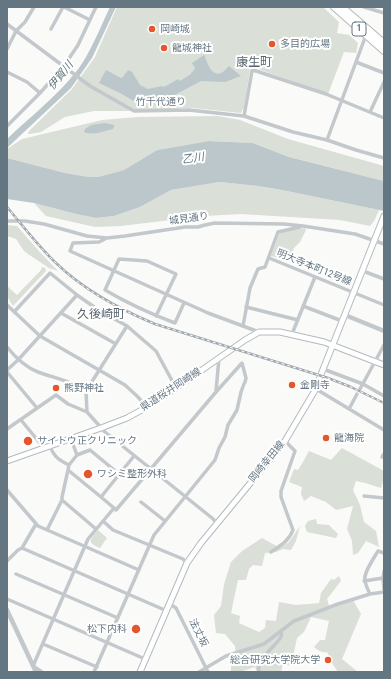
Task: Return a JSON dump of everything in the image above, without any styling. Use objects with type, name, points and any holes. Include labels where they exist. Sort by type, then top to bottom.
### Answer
[{"type":"highway","name":"1","points":[[334,7],[384,51]]},
{"type":"highway","name":"1","points":[[342,7],[350,10],[384,43]]},
{"type":"main road","name":"岡崎幸田線","points":[[140,672],[187,563],[217,523],[285,441],[316,389],[384,216]]},
{"type":"main road","points":[[259,332],[280,332],[324,342],[384,365]]},
{"type":"main road","name":"県道桜井岡崎線","points":[[7,461],[127,418],[147,407],[259,332]]},
{"type":"street","points":[[7,49],[16,31],[25,22],[34,7]]},
{"type":"street","points":[[51,29],[64,7],[90,20]]},
{"type":"street","points":[[7,126],[64,66],[78,45],[96,7]]},
{"type":"street","points":[[364,7],[384,13]]},
{"type":"street","name":"竹千代通り","points":[[7,24],[86,83],[134,111],[189,110],[244,116],[293,132],[327,140]]},
{"type":"street","points":[[366,35],[327,140],[384,158]]},
{"type":"street","points":[[356,62],[384,73]]},
{"type":"street","points":[[244,116],[252,70],[326,94],[384,118]]},
{"type":"street","points":[[7,72],[27,82],[40,93]]},
{"type":"street","points":[[370,112],[384,82]]},
{"type":"street","name":"城見通り","points":[[7,221],[25,221],[44,224],[87,236],[107,238],[185,227],[198,227],[205,224],[215,223],[284,224],[355,234],[384,244]]},
{"type":"street","points":[[243,326],[250,288],[258,269],[265,268],[278,232],[303,226]]},
{"type":"street","points":[[107,238],[99,242],[73,243],[70,251],[184,303],[259,332]]},
{"type":"street","name":"明大寺本町12号線","points":[[269,258],[384,305]]},
{"type":"street","points":[[156,316],[176,274],[148,261],[119,259],[105,290],[119,299],[156,316],[175,323],[184,303]]},
{"type":"street","points":[[363,271],[384,280]]},
{"type":"street","points":[[14,312],[50,272],[77,295],[127,326],[156,351],[176,388]]},
{"type":"street","points":[[292,334],[314,277]]},
{"type":"street","points":[[37,408],[7,371],[77,295]]},
{"type":"street","points":[[7,305],[40,336],[125,385],[147,407]]},
{"type":"street","points":[[303,306],[342,321]]},
{"type":"street","points":[[246,308],[298,320]]},
{"type":"street","points":[[61,313],[116,344]]},
{"type":"street","points":[[345,315],[384,331]]},
{"type":"street","points":[[87,412],[86,392],[127,326]]},
{"type":"street","points":[[360,389],[384,345]]},
{"type":"street","points":[[7,347],[18,360],[36,371],[75,384],[86,392]]},
{"type":"street","points":[[216,392],[219,358]]},
{"type":"street","points":[[31,672],[88,539],[114,508],[116,510],[242,363],[246,378],[245,382],[236,410],[226,429],[225,437],[215,460],[154,535],[94,672]]},
{"type":"street","points":[[323,369],[363,384],[384,396]]},
{"type":"street","points":[[316,389],[384,430]]},
{"type":"street","points":[[349,409],[357,394]]},
{"type":"street","points":[[7,429],[56,395],[68,404],[87,412],[101,428],[217,523]]},
{"type":"street","points":[[20,420],[47,447],[52,450],[60,461],[69,465]]},
{"type":"street","points":[[71,439],[78,455]]},
{"type":"street","points":[[271,552],[286,542],[293,530],[281,497],[281,491],[295,451],[285,441]]},
{"type":"street","points":[[47,530],[62,500],[69,465],[78,455],[90,450],[119,474]]},
{"type":"street","points":[[101,497],[134,456]]},
{"type":"street","points":[[68,470],[114,508]]},
{"type":"street","points":[[7,490],[36,524],[139,570]]},
{"type":"street","points":[[364,496],[384,498]]},
{"type":"street","points":[[62,500],[96,529]]},
{"type":"street","points":[[141,502],[165,521]]},
{"type":"street","points":[[103,521],[114,530],[183,559],[187,563]]},
{"type":"street","points":[[7,561],[22,548],[36,524]]},
{"type":"street","points":[[22,548],[167,610]]},
{"type":"street","points":[[370,594],[364,580],[366,571],[378,551],[384,553]]},
{"type":"street","points":[[199,672],[226,656],[264,644],[294,621],[338,604],[384,590],[384,570]]},
{"type":"street","points":[[16,574],[118,618]]},
{"type":"street","points":[[364,580],[383,578]]},
{"type":"street","points":[[7,599],[146,659]]},
{"type":"street","name":"法丈坂","points":[[170,604],[176,608],[208,672]]},
{"type":"street","points":[[7,610],[36,672]]},
{"type":"street","points":[[259,672],[259,665],[268,651],[282,636],[281,631]]},
{"type":"street","points":[[43,644],[96,667]]},
{"type":"street","points":[[33,666],[42,672]]},
{"type":"shaded area","points":[[117,7],[323,7],[339,22],[337,33],[349,35],[358,43],[356,53],[344,52],[328,94],[255,68],[250,70],[244,107],[241,113],[193,108],[94,111],[65,117],[41,132],[28,134],[29,131],[72,89],[95,57]]},
{"type":"shaded area","points":[[218,116],[240,120],[288,139],[384,166],[384,181],[289,157],[253,143],[209,141],[157,150],[124,170],[98,177],[65,173],[7,158],[7,149],[22,139],[102,120],[137,117]]},
{"type":"shaded area","points":[[220,182],[282,190],[379,210],[370,226],[340,220],[241,214],[204,216],[121,226],[95,227],[46,216],[34,203],[96,218],[114,216],[140,207],[171,190]]},
{"type":"shaded area","points":[[7,225],[17,226],[58,271],[49,268],[28,254],[24,251],[16,239],[7,236]]},
{"type":"shaded area","points":[[305,228],[306,230],[300,242],[294,248],[289,261],[271,256],[280,232]]},
{"type":"shaded area","points":[[42,267],[45,268],[46,271],[13,306],[7,296],[7,286],[17,295],[41,270]]},
{"type":"shaded area","points":[[342,448],[384,471],[384,478],[381,488],[356,481],[353,490],[360,505],[364,522],[376,531],[379,547],[366,541],[358,553],[353,555],[352,541],[347,529],[353,506],[336,510],[326,502],[311,496],[304,501],[301,494],[302,487],[289,482],[294,469],[298,470],[309,451],[331,460]]},
{"type":"shaded area","points":[[316,519],[317,524],[329,525],[338,534],[336,538],[307,532],[305,526],[308,521]]},
{"type":"shaded area","points":[[300,526],[296,541],[291,550],[283,549],[276,552],[265,553],[262,566],[253,565],[249,569],[246,580],[238,580],[231,613],[240,616],[239,623],[259,632],[265,628],[266,620],[276,621],[279,602],[296,605],[319,603],[321,593],[331,579],[334,580],[339,576],[341,581],[327,599],[330,609],[353,600],[361,614],[342,659],[358,672],[338,672],[327,652],[321,652],[314,647],[320,640],[325,640],[329,621],[311,617],[304,632],[297,638],[291,666],[283,664],[281,672],[257,672],[255,667],[240,672],[231,672],[231,662],[236,657],[235,646],[225,634],[216,633],[214,615],[221,606],[224,584],[231,562],[242,551],[262,538],[280,548],[289,542]]},
{"type":"shaded area","points":[[98,530],[107,538],[100,548],[91,542],[91,539]]},
{"type":"water","points":[[110,7],[116,7],[92,58],[71,88],[7,148],[7,139],[50,100],[79,68],[86,57]]},
{"type":"water","points":[[204,55],[210,68],[215,73],[218,74],[224,71],[229,66],[241,76],[225,82],[201,81],[169,98],[153,103],[136,102],[99,83],[106,70],[121,78],[128,70],[132,72],[140,85],[148,89],[166,86],[178,79],[180,81],[191,74],[195,68],[192,63]]},
{"type":"water","points":[[105,123],[114,125],[113,129],[95,133],[84,132],[85,129],[91,125]]},
{"type":"water","name":"乙川","points":[[209,141],[253,143],[289,157],[384,181],[384,211],[282,190],[220,182],[171,190],[140,207],[114,216],[96,218],[34,203],[7,199],[7,158],[65,173],[98,177],[124,170],[157,150]]},
{"type":"railway","points":[[7,207],[37,243],[67,273],[91,291],[128,312],[155,324],[328,378],[384,403]]},
{"type":"place","name":"岡崎城","points":[[152,29]]},
{"type":"place","name":"多目的広場","points":[[272,44]]},
{"type":"place","name":"龍城神社","points":[[164,48]]},
{"type":"place","name":"金剛寺","points":[[292,385]]},
{"type":"place","name":"熊野神社","points":[[56,388]]},
{"type":"place","name":"龍海院","points":[[326,438]]},
{"type":"place","name":"サイトウ正クリニック","points":[[28,441]]},
{"type":"place","name":"ワシミ整形外科","points":[[88,474]]},
{"type":"place","name":"松下内科","points":[[136,629]]},
{"type":"place","name":"総合研究大学院大学","points":[[328,660]]},
{"type":"district","name":"康生町","points":[[254,63]]},
{"type":"district","name":"久後崎町","points":[[101,315]]},
{"type":"water label","name":"伊賀川","points":[[61,76]]}]
